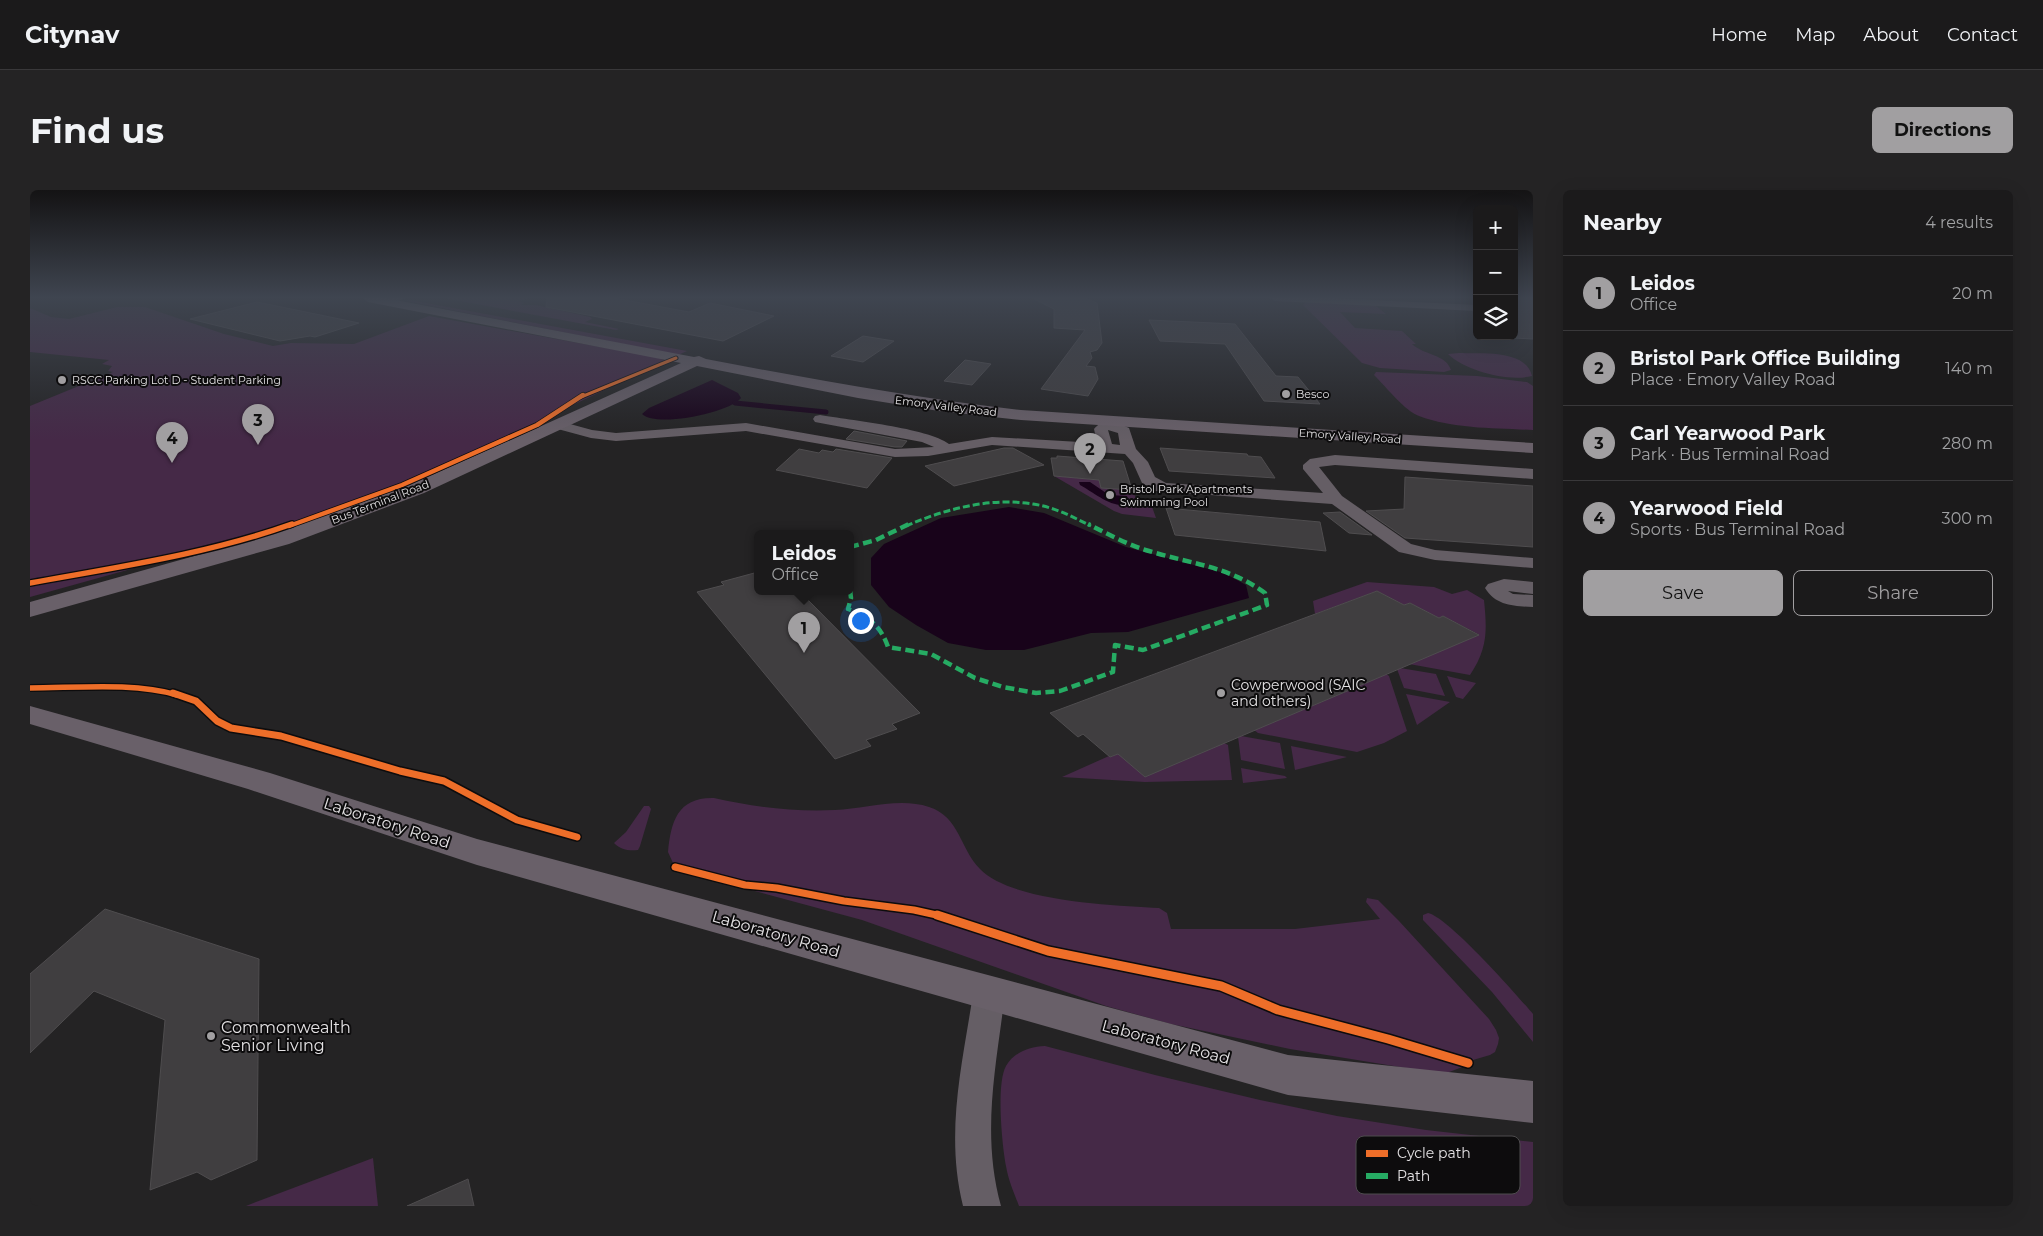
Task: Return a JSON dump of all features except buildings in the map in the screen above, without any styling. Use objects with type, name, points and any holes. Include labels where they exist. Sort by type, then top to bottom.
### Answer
[{"type":"main road","name":"Emory Valley Road","points":[[619,345],[892,399],[1021,415],[1533,448]]},
{"type":"main road","name":"Emory Valley Road","points":[[678,345],[885,385],[1010,404],[1098,412],[1533,438]]},
{"type":"main road","name":"Bus Terminal Road","points":[[30,610],[281,539],[417,489],[714,352]]},
{"type":"main road","name":"Laboratory Road","points":[[30,715],[259,781],[477,852],[1288,1075],[1533,1102]]},
{"type":"street","points":[[820,419],[925,438],[937,442],[946,449]]},
{"type":"street","points":[[1104,448],[1101,429],[1109,424],[1124,431],[1129,450],[1140,462],[1148,480],[1162,488],[1336,499]]},
{"type":"street","points":[[559,425],[591,434],[616,437],[746,428],[895,454],[928,452],[992,441],[1129,450]]},
{"type":"street","points":[[1533,474],[1335,460],[1315,462],[1311,465],[1311,469],[1336,499],[1405,548],[1435,555],[1533,563]]},
{"type":"street","points":[[1533,588],[1504,585],[1495,588],[1500,595],[1511,600],[1533,602]]},
{"type":"street","points":[[982,1206],[975,1179],[972,1117],[989,994]]},
{"type":"shaded area","points":[[30,345],[592,345],[656,357],[666,361],[409,482],[296,523],[30,597],[30,406],[113,372],[108,371],[112,366],[102,364],[109,360],[30,352]]},
{"type":"shaded area","points":[[630,345],[657,345],[687,351],[678,355]]},
{"type":"shaded area","points":[[1344,345],[1414,345],[1444,361],[1451,370],[1444,372],[1380,368],[1362,363]]},
{"type":"shaded area","points":[[1459,353],[1512,357],[1528,367],[1532,376],[1512,377],[1488,374],[1465,365],[1448,354]]},
{"type":"shaded area","points":[[1376,372],[1477,376],[1527,382],[1533,386],[1533,430],[1460,426],[1419,416],[1396,399],[1374,375]]},
{"type":"shaded area","points":[[712,380],[738,393],[741,398],[734,404],[722,409],[692,417],[662,420],[650,418],[642,414],[649,408]]},
{"type":"shaded area","name":"Bristol Park Apartments Swimming Pool","points":[[1054,476],[1099,480],[1101,488],[1133,489],[1136,500],[1150,501],[1156,518],[1122,514],[1114,511]]},
{"type":"shaded area","points":[[1079,482],[1090,482],[1109,495],[1127,496],[1129,504],[1117,505],[1110,502],[1097,496],[1080,485]]},
{"type":"shaded area","points":[[1009,507],[1044,513],[1126,547],[1224,573],[1246,585],[1249,598],[1128,632],[1091,633],[1024,650],[986,650],[948,643],[916,625],[889,607],[871,585],[871,558],[884,544],[941,518]]},
{"type":"shaded area","points":[[1367,582],[1434,587],[1452,594],[1467,590],[1484,600],[1485,639],[1480,656],[1470,675],[1409,664],[1478,634],[1443,616],[1439,618],[1410,603],[1404,605],[1377,591],[1315,614],[1313,601]]},
{"type":"shaded area","points":[[1397,669],[1436,674],[1445,696],[1404,688]]},
{"type":"shaded area","points":[[1386,674],[1389,676],[1407,731],[1384,743],[1357,752],[1258,733],[1254,730]]},
{"type":"shaded area","points":[[1447,676],[1476,683],[1463,699],[1456,697]]},
{"type":"shaded area","points":[[1406,694],[1450,702],[1417,725]]},
{"type":"shaded area","points":[[1238,737],[1280,743],[1285,769],[1241,760]]},
{"type":"shaded area","points":[[1224,743],[1228,745],[1232,780],[1145,782],[1062,777],[1109,756],[1118,754]]},
{"type":"shaded area","points":[[1291,746],[1347,757],[1295,770]]},
{"type":"shaded area","points":[[1241,768],[1285,776],[1287,778],[1243,783]]},
{"type":"shaded area","points":[[714,798],[759,806],[804,810],[846,809],[894,803],[918,804],[929,807],[947,818],[959,834],[973,861],[995,880],[1015,889],[1065,900],[1159,908],[1167,913],[1171,929],[1295,929],[1380,919],[1366,902],[1367,898],[1378,900],[1489,1019],[1499,1038],[1498,1044],[1495,1052],[1473,1060],[1273,1007],[1223,984],[1049,947],[942,913],[915,907],[863,901],[774,885],[745,882],[673,863],[668,852],[669,841],[674,821],[679,813],[684,806],[692,802]]},
{"type":"shaded area","points":[[644,806],[649,806],[651,809],[638,850],[622,849],[614,843],[626,832]]},
{"type":"shaded area","points":[[744,888],[783,892],[956,923],[1031,949],[1077,961],[1216,988],[1279,1015],[1377,1039],[1465,1066],[1444,1074],[1290,1049],[1171,1024],[1106,1006],[862,920]]},
{"type":"shaded area","points":[[1428,913],[1438,918],[1466,942],[1533,1014],[1533,1042],[1492,992],[1423,920],[1423,915]]},
{"type":"shaded area","points":[[1045,1046],[1155,1075],[1337,1116],[1480,1136],[1356,1136],[1356,1194],[1520,1194],[1520,1141],[1533,1142],[1533,1206],[1019,1206],[1006,1166],[1001,1115],[1001,1086],[1009,1061],[1018,1054]]},
{"type":"shaded area","points":[[373,1158],[378,1206],[246,1206],[251,1204]]},
{"type":"waterway","points":[[735,403],[826,412]]},
{"type":"marked path","points":[[851,595],[848,609],[874,622],[879,627],[888,647],[931,654],[975,678],[1003,687],[1036,693],[1060,691],[1113,672],[1115,645],[1143,650],[1267,605],[1265,593],[1238,576],[1224,570],[1148,551],[1064,513],[1034,504],[1015,502],[995,503],[954,509],[916,521],[873,541],[854,546]]},
{"type":"cycle path","points":[[30,583],[172,557],[262,535],[402,485],[537,425],[572,401],[592,391],[676,358]]},
{"type":"cycle path","points":[[30,688],[129,688],[165,691],[196,701],[217,721],[231,728],[281,736],[400,771],[444,781],[517,820],[577,837]]},
{"type":"cycle path","points":[[675,867],[745,885],[777,888],[844,901],[938,915],[1048,951],[1221,986],[1240,996],[1278,1010],[1388,1039],[1468,1063]]},
{"type":"place","name":"RSCC Parking Lot D - Student Parking","points":[[62,380]]},
{"type":"place","name":"Besco","points":[[1286,394]]},
{"type":"place","name":"Carl Yearwood Park","points":[[258,445]]},
{"type":"place","name":"Yearwood Field","points":[[172,463]]},
{"type":"place","name":"Bristol Park Office Building","points":[[1090,474]]},
{"type":"place","name":"Bristol Park Apartments Swimming Pool","points":[[1110,495]]},
{"type":"place","name":"Leidos","points":[[804,653]]},
{"type":"place","name":"Cowperwood (SAIC and others)","points":[[1221,693]]},
{"type":"place","name":"Commonwealth Senior Living","points":[[211,1036]]}]
